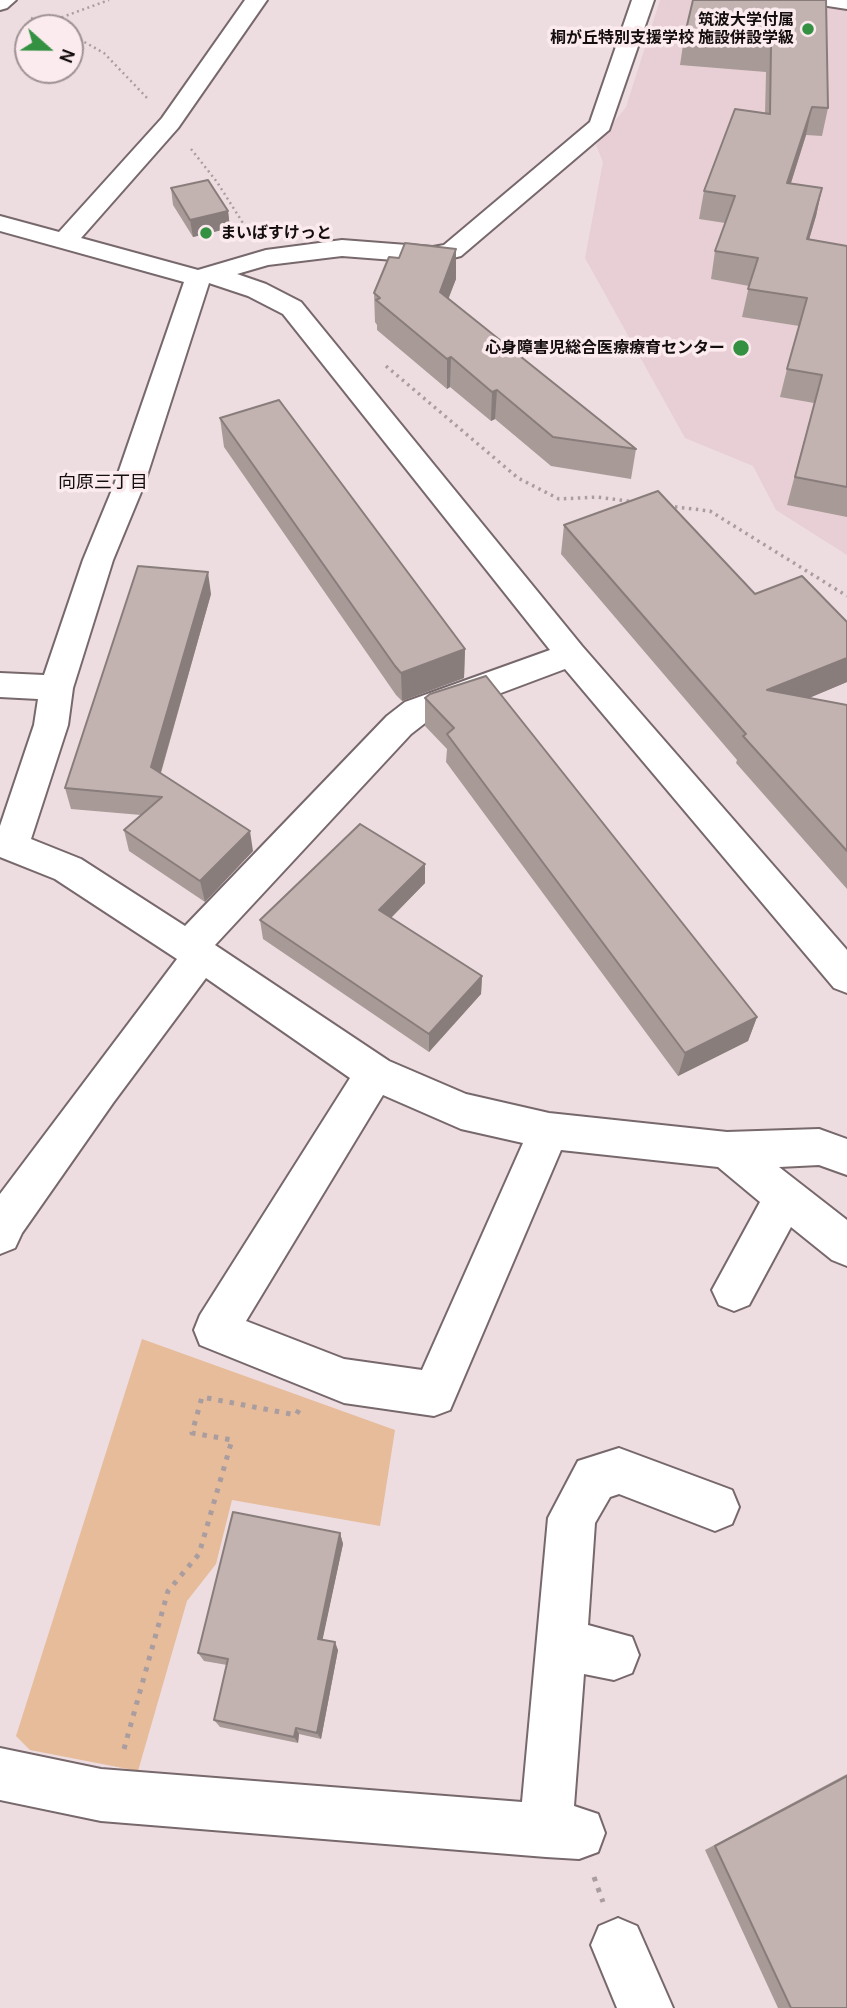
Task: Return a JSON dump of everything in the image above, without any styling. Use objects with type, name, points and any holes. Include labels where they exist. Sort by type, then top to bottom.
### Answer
[{"type":"street","points":[[0,4],[5,0]]},
{"type":"street","points":[[64,241],[170,124],[198,88],[256,0]]},
{"type":"street","points":[[205,276],[266,258],[342,248],[433,255],[452,251],[601,125],[643,0]]},
{"type":"street","points":[[822,0],[847,3]]},
{"type":"street","points":[[0,223],[247,286],[292,308],[571,654],[847,977]]},
{"type":"street","points":[[205,276],[130,485],[98,560],[56,688],[51,725],[6,848],[68,869],[282,1008],[375,1073],[461,1111],[549,1131],[727,1150],[820,1147],[847,1157]]},
{"type":"street","points":[[0,1234],[4,1223],[195,952],[398,725],[416,711],[571,654]]},
{"type":"street","points":[[0,685],[56,688]]},
{"type":"street","points":[[375,1073],[216,1330],[344,1381],[434,1394],[549,1131]]},
{"type":"street","points":[[727,1150],[847,1245]]},
{"type":"street","points":[[734,1290],[785,1197]]},
{"type":"street","points":[[0,1774],[101,1795],[563,1832],[562,1644],[572,1518],[595,1478],[619,1471],[715,1507]]},
{"type":"street","points":[[562,1644],[614,1655]]},
{"type":"street","points":[[618,1945],[645,2008]]},
{"type":"path","points":[[70,14],[108,0]]},
{"type":"path","points":[[376,357],[518,478],[559,499],[597,497],[647,503]]},
{"type":"path","points":[[660,505],[710,511],[847,596]]},
{"type":"path","points":[[122,1754],[168,1591],[200,1554],[232,1440],[192,1433],[202,1396],[279,1412]]},
{"type":"path","points":[[563,1832],[618,1945]]},
{"type":"shaded area","name":"心身障害児総合医療療育センター","points":[[660,0],[799,0],[847,6],[847,555],[776,510],[753,466],[685,438],[585,258],[603,162],[596,145],[626,107]]},
{"type":"shaded area","points":[[142,1339],[395,1430],[380,1526],[232,1500],[216,1564],[187,1601],[138,1771],[30,1750],[16,1736]]},
{"type":"building","points":[[693,0],[826,0],[828,108],[812,107],[787,183],[822,188],[807,239],[847,246],[847,487],[795,477],[822,375],[787,369],[807,298],[748,289],[758,258],[715,251],[735,196],[704,191],[735,109],[770,114],[771,45],[684,38]]},
{"type":"building","points":[[208,180],[228,211],[190,220],[171,188]]},
{"type":"building","points":[[405,243],[456,249],[440,292],[636,449],[553,437],[497,390],[492,392],[451,357],[447,359],[376,300],[380,298],[374,293],[389,257],[399,258]]},
{"type":"building","points":[[279,400],[465,649],[401,673],[395,666],[220,418]]},
{"type":"building","points":[[658,491],[755,594],[802,576],[847,622],[847,658],[767,690],[847,705],[847,851],[743,736],[746,734],[564,525]]},
{"type":"building","points":[[138,566],[208,572],[151,767],[250,831],[200,881],[124,830],[162,797],[65,788]]},
{"type":"building","points":[[486,676],[757,1017],[685,1053],[447,734],[454,728],[425,698]]},
{"type":"building","points":[[360,824],[425,864],[379,910],[482,976],[429,1034],[260,920]]},
{"type":"building","points":[[233,1512],[340,1533],[318,1639],[335,1642],[317,1733],[296,1728],[294,1737],[214,1720],[228,1659],[198,1653]]},
{"type":"building","points":[[847,1776],[847,2008],[791,2008],[715,1846]]},
{"type":"place","name":"筑波大学付属 桐が丘特別支援学校 施設併設学級","points":[[808,29]]},
{"type":"place","name":"まいばすけっと","points":[[206,233]]},
{"type":"place","name":"心身障害児総合医療療育センター","points":[[741,348]]},
{"type":"district","name":"向原三丁目","points":[[103,483]]}]
